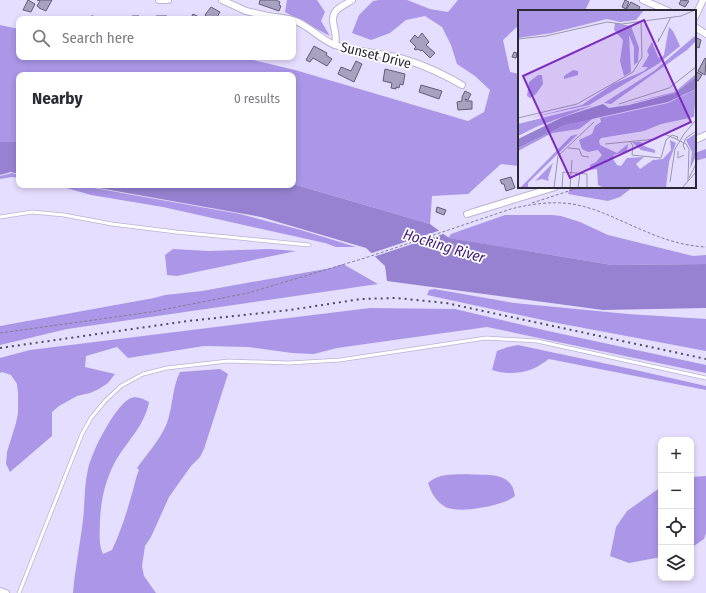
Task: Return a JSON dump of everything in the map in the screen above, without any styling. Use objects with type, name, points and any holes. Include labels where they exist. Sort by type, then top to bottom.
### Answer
[{"type":"street","points":[[159,0],[168,0]]},
{"type":"street","points":[[222,0],[246,11],[268,16]]},
{"type":"street","points":[[336,45],[337,38],[333,15],[335,11],[352,0]]},
{"type":"street","points":[[643,0],[666,10]]},
{"type":"street","points":[[696,15],[703,0]]},
{"type":"street","name":"Sunset Drive","points":[[296,21],[306,26],[323,39],[336,45],[406,60],[443,74],[462,85]]},
{"type":"street","points":[[696,27],[706,34]]},
{"type":"street","points":[[696,140],[706,135]]},
{"type":"street","points":[[467,214],[551,188]]},
{"type":"street","points":[[0,591],[6,593]]},
{"type":"lane","points":[[0,217],[32,212],[64,215],[112,224],[176,232],[309,245]]},
{"type":"lane","points":[[19,593],[82,434],[91,418],[105,401],[122,386],[143,374],[167,368],[228,362],[289,363],[340,360],[486,338],[537,341],[706,378]]},
{"type":"path","points":[[0,333],[151,312],[248,293],[365,258],[578,188]]},
{"type":"path","points":[[530,204],[571,204],[600,212],[667,240],[706,247]]},
{"type":"shaded area","points":[[287,0],[317,0],[325,12],[321,21],[330,36],[296,18],[296,16],[285,12]]},
{"type":"shaded area","points":[[407,0],[430,9],[448,12],[458,0],[590,0],[585,10],[518,10],[518,26],[503,40],[510,72],[518,74],[518,166],[501,164],[468,194],[432,196],[430,224],[296,185],[296,72],[16,72],[16,142],[0,142],[0,25],[16,28],[16,60],[253,60],[295,70],[468,121],[484,112],[490,90],[475,76],[457,64],[451,45],[442,27],[425,16],[406,20],[390,33],[371,40],[352,33],[359,15],[373,1]]},
{"type":"shaded area","points":[[706,149],[706,158],[696,161],[696,153]]},
{"type":"shaded area","points":[[12,173],[16,174],[16,178],[0,179],[0,176]]},
{"type":"shaded area","points":[[66,188],[94,188],[240,214],[301,230],[356,247],[336,247],[325,243],[163,207],[91,195]]},
{"type":"shaded area","points":[[570,188],[632,188],[620,197],[608,201],[568,194]]},
{"type":"shaded area","points":[[505,215],[561,216],[580,222],[608,235],[693,256],[706,255],[706,264],[612,265],[448,238],[451,234]]},
{"type":"shaded area","points":[[173,249],[208,251],[269,249],[296,251],[177,276],[167,275],[165,255]]},
{"type":"shaded area","points":[[343,264],[378,284],[67,329],[0,345],[0,326],[165,295],[202,291],[331,268]]},
{"type":"shaded area","points":[[434,289],[514,303],[628,314],[706,319],[706,351],[552,322],[427,295],[429,290]]},
{"type":"shaded area","points":[[370,308],[455,309],[548,331],[706,365],[706,373],[487,327],[337,348],[314,354],[292,353],[248,347],[204,346],[128,358],[117,347],[86,356],[85,367],[115,374],[108,383],[99,389],[77,396],[59,406],[52,412],[52,436],[10,472],[6,464],[7,452],[18,413],[18,393],[17,384],[11,375],[2,372],[0,373],[0,358],[30,350]]},
{"type":"shaded area","points":[[518,345],[706,386],[706,390],[549,359],[532,369],[516,373],[506,373],[492,370],[497,351]]},
{"type":"shaded area","points":[[220,369],[228,374],[204,449],[200,457],[191,466],[169,497],[151,537],[145,546],[142,566],[144,576],[156,593],[73,593],[88,469],[94,452],[110,420],[129,399],[137,397],[149,402],[147,411],[139,427],[118,456],[106,484],[102,498],[100,520],[100,542],[103,554],[112,550],[118,537],[139,470],[137,468],[157,441],[167,423],[175,384],[180,372]]},
{"type":"shaded area","points":[[466,474],[491,475],[503,478],[512,486],[515,496],[505,502],[491,506],[464,510],[449,508],[438,501],[432,493],[428,483],[441,476]]},
{"type":"shaded area","points":[[706,476],[706,533],[704,539],[694,546],[694,509],[694,477]]},
{"type":"shaded area","points":[[658,489],[658,558],[629,563],[610,556],[616,527],[627,511]]},
{"type":"water","points":[[0,142],[16,142],[16,173],[11,172],[0,175]]},
{"type":"water","name":"Hocking River","points":[[296,185],[430,224],[449,238],[612,265],[706,264],[706,308],[603,310],[387,281],[385,266],[366,248],[261,217],[99,188],[296,188]]},
{"type":"pier","points":[[441,230],[446,233],[373,257],[369,254]]},
{"type":"building","points":[[28,0],[35,4],[31,12],[23,10]]},
{"type":"building","points":[[37,0],[52,0],[46,11],[37,6],[40,1]]},
{"type":"building","points":[[260,0],[276,0],[280,2],[279,5],[281,6],[279,11],[259,4]]},
{"type":"building","points":[[625,0],[629,2],[626,9],[622,7]]},
{"type":"building","points":[[681,0],[689,1],[685,7],[679,4]]},
{"type":"building","points":[[631,2],[640,7],[638,10],[626,10]]},
{"type":"building","points":[[211,7],[220,12],[218,16],[205,15]]},
{"type":"building","points":[[422,33],[429,42],[426,45],[435,53],[430,58],[422,50],[414,49],[416,47],[410,41],[415,35],[418,38]]},
{"type":"building","points":[[696,38],[701,40],[699,48],[696,46]]},
{"type":"building","points":[[314,46],[327,53],[326,55],[332,59],[327,66],[313,58],[310,62],[306,60]]},
{"type":"building","points":[[514,52],[517,53],[516,58],[512,57]]},
{"type":"building","points":[[705,58],[706,59],[705,75],[698,71]]},
{"type":"building","points":[[356,61],[362,64],[354,82],[338,74],[341,67],[351,71]]},
{"type":"building","points":[[385,69],[405,74],[403,85],[400,84],[399,88],[396,87],[396,89],[391,88],[392,83],[383,81]]},
{"type":"building","points":[[696,72],[702,75],[698,81],[696,80]]},
{"type":"building","points":[[421,85],[442,91],[439,99],[419,92]]},
{"type":"building","points":[[465,91],[471,94],[468,100],[465,99],[466,101],[472,101],[472,109],[458,110],[457,102],[462,101]]},
{"type":"building","points":[[511,177],[515,188],[506,191],[504,184],[502,184],[500,180]]},
{"type":"building","points":[[437,207],[446,210],[444,215],[436,212]]},
{"type":"railway","points":[[0,348],[188,321],[290,310],[361,299],[396,298],[446,303],[706,359]]}]
